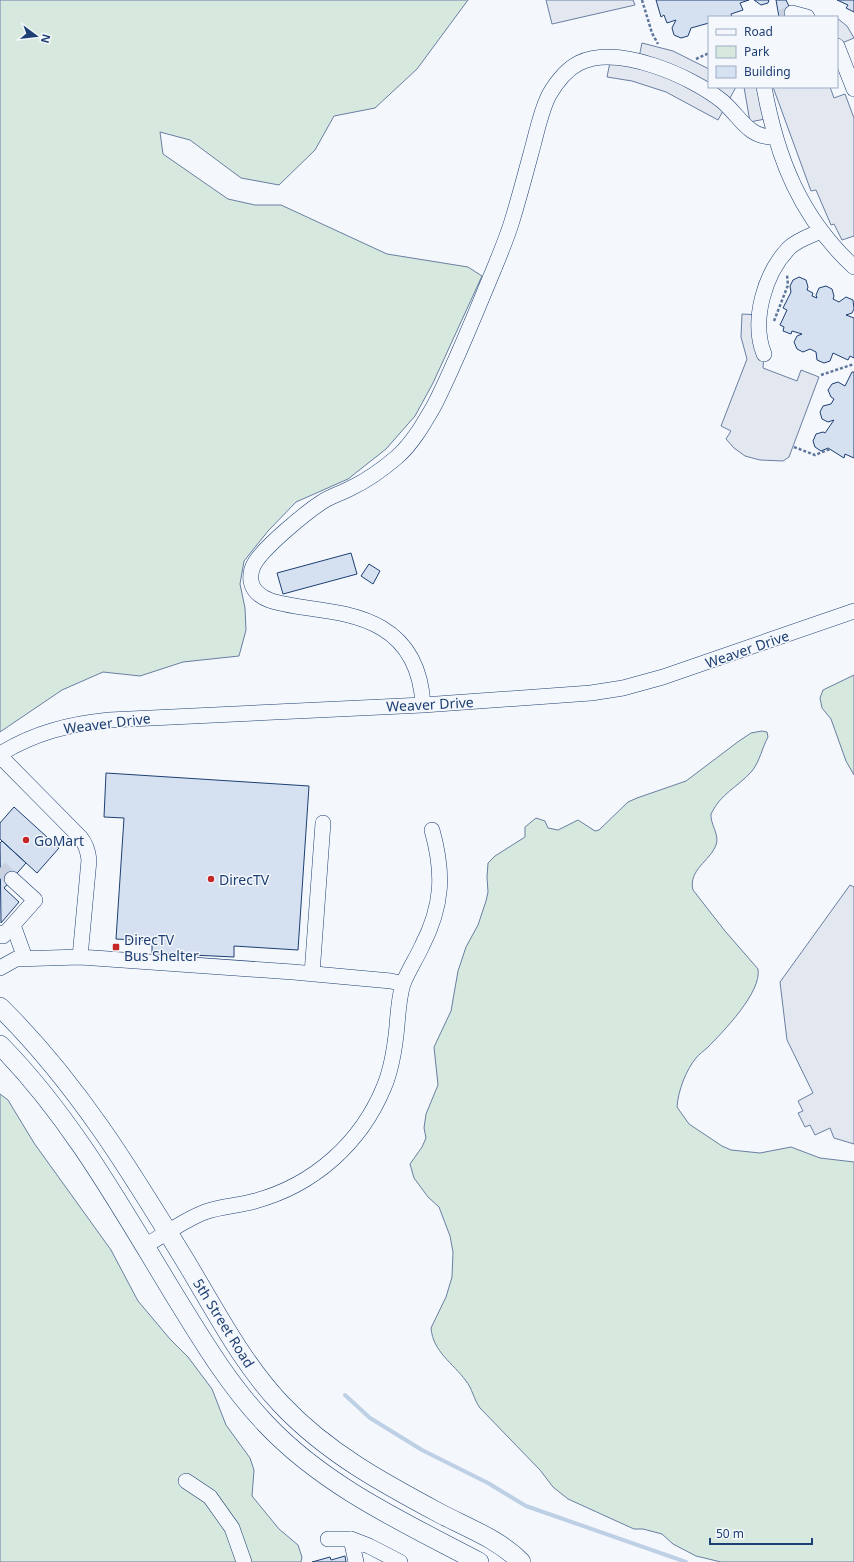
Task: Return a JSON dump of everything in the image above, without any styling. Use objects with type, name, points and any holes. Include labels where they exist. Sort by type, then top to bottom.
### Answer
[{"type":"main road","name":"5th Street Road","points":[[0,1007],[54,1065],[85,1104],[122,1158],[247,1361],[280,1403],[299,1422],[344,1459],[404,1494],[493,1541],[521,1562]]},
{"type":"main road","name":"5th Street Road","points":[[0,1045],[58,1112],[96,1168],[212,1355],[247,1403],[300,1457],[339,1486],[479,1562]]},
{"type":"street","points":[[792,13],[803,16]]},
{"type":"street","points":[[838,49],[854,89]]},
{"type":"street","points":[[423,705],[421,682],[410,657],[403,646],[385,630],[356,616],[282,605],[264,599],[259,596],[252,586],[250,579],[254,563],[263,552],[322,502],[364,481],[384,468],[410,443],[421,428],[454,364],[506,240],[548,97],[569,70],[579,63],[606,56],[656,67],[686,79],[708,91],[731,110],[751,132],[762,136],[774,137]]},
{"type":"street","points":[[764,88],[774,137],[783,164],[792,184],[821,231],[834,248],[854,267]]},
{"type":"street","points":[[764,354],[758,331],[759,317],[765,293],[773,272],[789,248],[800,240],[821,231]]},
{"type":"street","name":"Weaver Drive","points":[[0,755],[33,737],[80,723],[153,717],[423,705],[548,697],[623,688],[663,677],[854,611]]},
{"type":"street","points":[[0,755],[80,837],[88,850],[89,860],[80,958]]},
{"type":"street","points":[[312,974],[323,823]]},
{"type":"street","points":[[145,1246],[206,1212],[257,1201],[292,1187],[319,1170],[341,1153],[366,1122],[385,1086],[395,1046],[403,984],[431,928],[440,898],[440,867],[432,830]]},
{"type":"street","points":[[0,933],[3,936],[35,900],[12,879]]},
{"type":"street","points":[[13,925],[25,958]]},
{"type":"street","points":[[0,968],[16,959],[80,958],[312,974],[390,981],[403,984]]},
{"type":"street","points":[[186,1481],[210,1496],[232,1528],[244,1562]]},
{"type":"street","points":[[351,1539],[356,1562]]},
{"type":"street","points":[[328,1540],[351,1539],[400,1562]]},
{"type":"path","points":[[642,0],[652,33],[658,44]]},
{"type":"path","points":[[696,59],[708,53]]},
{"type":"path","points":[[773,323],[783,304],[789,282],[785,269]]},
{"type":"path","points":[[821,375],[854,364]]},
{"type":"path","points":[[794,447],[815,455],[830,449]]},
{"type":"green space","points":[[0,0],[468,0],[417,69],[375,108],[334,116],[315,150],[279,185],[241,178],[190,140],[160,132],[163,154],[228,199],[255,205],[281,205],[387,254],[468,267],[482,276],[433,383],[415,416],[386,449],[348,479],[296,502],[268,531],[244,561],[240,584],[245,608],[246,630],[239,656],[183,662],[140,676],[103,672],[62,690],[0,732]]},
{"type":"green space","points":[[854,675],[854,775],[846,761],[831,719],[822,708],[820,698],[823,690]]},
{"type":"green space","points":[[762,731],[767,732],[768,737],[755,767],[724,796],[711,814],[717,837],[716,845],[713,851],[696,871],[692,883],[693,890],[725,931],[758,969],[758,978],[748,1000],[740,1011],[692,1063],[681,1088],[677,1107],[689,1124],[722,1146],[731,1150],[760,1153],[791,1147],[820,1158],[854,1162],[854,1562],[721,1562],[696,1556],[673,1544],[662,1534],[643,1529],[634,1529],[568,1499],[553,1487],[540,1470],[480,1408],[468,1384],[444,1357],[435,1344],[431,1328],[446,1297],[452,1277],[453,1252],[450,1236],[439,1207],[428,1197],[414,1178],[410,1164],[422,1147],[426,1138],[424,1128],[426,1114],[438,1085],[434,1047],[451,1011],[458,971],[466,947],[478,925],[486,901],[488,892],[488,863],[495,856],[525,837],[525,827],[536,818],[545,821],[548,828],[558,830],[578,820],[595,831],[599,830],[628,802],[686,781],[751,733]]},
{"type":"green space","points":[[0,1094],[8,1100],[34,1143],[111,1250],[138,1301],[170,1339],[188,1357],[212,1389],[226,1425],[250,1458],[254,1470],[252,1496],[279,1529],[298,1545],[302,1557],[301,1562],[0,1562]]},
{"type":"shaded area","points":[[546,0],[633,0],[635,5],[552,24]]},
{"type":"shaded area","points":[[838,19],[847,26],[854,38],[838,45]]},
{"type":"shaded area","points":[[642,43],[673,51],[708,68],[708,88],[735,88],[718,120],[666,92],[632,81],[607,77],[611,57],[638,62]]},
{"type":"shaded area","points":[[744,88],[764,88],[770,118],[750,122]]},
{"type":"shaded area","points":[[773,88],[830,88],[834,98],[845,94],[854,118],[854,236],[842,240],[834,224],[831,225],[816,190],[811,191]]},
{"type":"shaded area","points":[[742,314],[759,315],[764,354],[763,368],[797,381],[801,370],[819,377],[789,457],[783,461],[760,460],[745,456],[734,448],[726,439],[731,431],[721,426],[747,359],[741,337]]},
{"type":"shaded area","points":[[850,885],[854,887],[854,1144],[834,1138],[830,1128],[815,1135],[810,1125],[805,1127],[798,1113],[803,1111],[798,1101],[813,1093],[787,1040],[780,982]]},
{"type":"building","points":[[656,0],[749,0],[740,3],[743,10],[731,14],[732,16],[708,16],[708,23],[691,28],[688,36],[681,38],[674,35],[672,28],[676,20],[667,23],[664,15],[661,17]]},
{"type":"building","points":[[754,0],[769,0],[768,3],[761,5]]},
{"type":"building","points":[[776,0],[786,0],[794,16],[779,16]]},
{"type":"building","points":[[837,0],[854,0],[854,12],[846,8],[848,5]]},
{"type":"building","points":[[799,277],[806,280],[808,287],[807,290],[813,293],[812,296],[817,298],[816,295],[819,288],[826,286],[832,289],[834,296],[833,299],[839,302],[846,297],[853,300],[854,309],[852,313],[846,315],[854,318],[854,358],[850,356],[848,360],[833,353],[830,361],[824,363],[817,360],[816,352],[810,349],[803,352],[797,349],[794,342],[797,336],[802,334],[792,331],[791,334],[783,331],[784,327],[780,325],[787,310],[783,308],[791,292],[790,286],[793,280]]},
{"type":"building","points":[[852,372],[854,372],[854,458],[845,454],[844,458],[828,448],[821,451],[815,447],[813,441],[816,434],[823,432],[825,433],[834,420],[828,422],[822,419],[820,412],[823,406],[831,404],[834,399],[831,397],[828,390],[832,384],[838,382],[845,386]]},
{"type":"building","points":[[351,553],[357,574],[283,594],[277,573]]},
{"type":"building","points":[[369,564],[380,571],[373,584],[361,576]]},
{"type":"building","name":"DirecTV","points":[[106,773],[309,786],[298,950],[234,946],[234,957],[152,953],[152,941],[116,939],[124,818],[104,817]]},
{"type":"building","name":"GoMart","points":[[14,807],[59,848],[37,873],[0,839],[0,823]]},
{"type":"building","name":"GoMart","points":[[2,841],[26,863],[4,888],[19,902],[1,923],[0,843]]},
{"type":"building","points":[[345,1556],[346,1562],[312,1562],[330,1557],[331,1560]]},
{"type":"waterway","points":[[345,1395],[370,1418],[422,1450],[488,1483],[526,1506],[686,1562]]},
{"type":"tunnel","points":[[784,16],[792,13]]},
{"type":"tunnel","points":[[0,868],[12,879]]},
{"type":"place","name":"GoMart","points":[[26,840]]},
{"type":"place","name":"DirecTV","points":[[211,879]]},
{"type":"place","name":"DirecTV Bus Shelter","points":[[116,947]]}]
